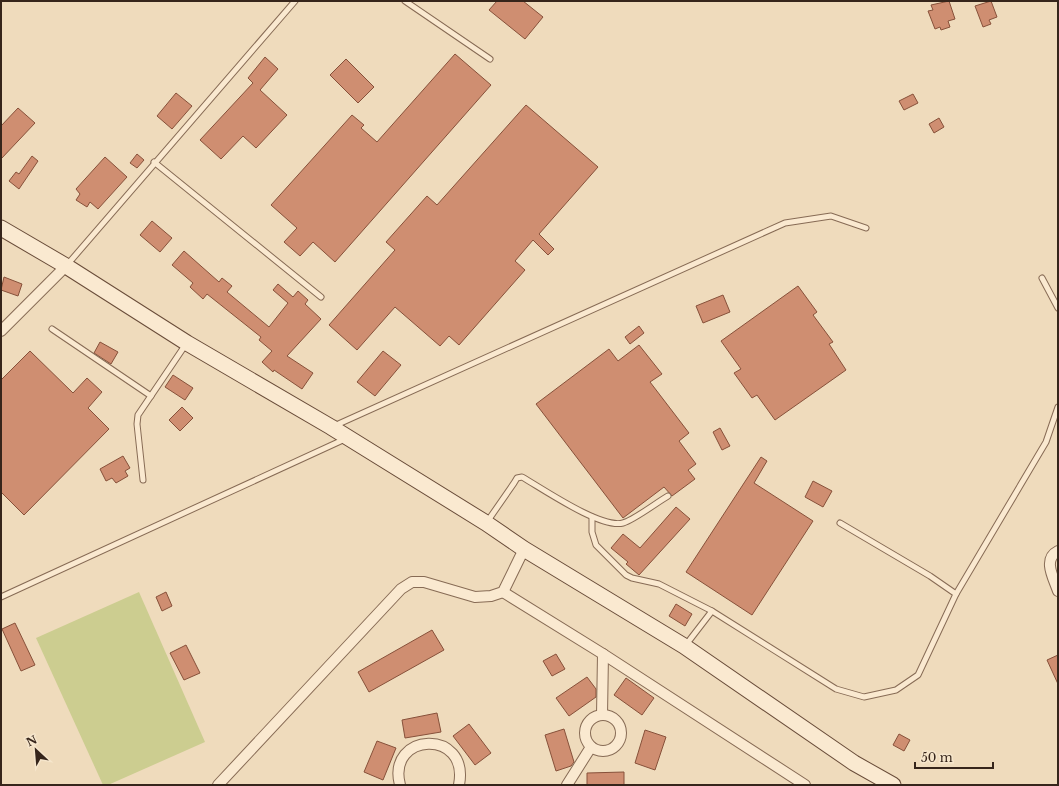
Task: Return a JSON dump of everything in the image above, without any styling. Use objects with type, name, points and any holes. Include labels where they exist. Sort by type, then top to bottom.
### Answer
[{"type":"main road","points":[[1,228],[66,266],[187,343],[348,437],[486,523],[524,549],[684,646],[854,763],[893,785]]},
{"type":"street","points":[[1,331],[66,266]]},
{"type":"street","points":[[218,785],[401,589],[412,582],[424,582],[475,596],[491,596],[503,592],[524,549]]},
{"type":"street","points":[[1058,551],[1051,558],[1050,568],[1058,591]]},
{"type":"street","points":[[503,592],[603,654],[805,785]]},
{"type":"street","points":[[602,714],[603,654]]},
{"type":"street","points":[[602,714],[616,719],[622,732],[621,739],[617,745],[604,752],[591,747],[584,734],[589,721],[602,714]]},
{"type":"street","points":[[400,785],[398,776],[399,764],[405,754],[415,746],[427,743],[440,744],[450,751],[458,760],[461,772],[459,785]]},
{"type":"street","points":[[567,785],[591,747]]},
{"type":"lane","points":[[66,266],[154,162],[295,1]]},
{"type":"lane","points":[[405,1],[490,58]]},
{"type":"lane","points":[[154,162],[321,297]]},
{"type":"lane","points":[[331,427],[785,223],[831,216],[866,228]]},
{"type":"lane","points":[[1042,278],[1058,308]]},
{"type":"lane","points":[[52,329],[151,396]]},
{"type":"lane","points":[[143,480],[137,424],[138,415],[187,343]]},
{"type":"lane","points":[[592,517],[592,532],[596,545],[626,575],[632,578],[664,586],[712,610],[836,689],[864,697],[896,690],[918,675],[956,594],[1046,442],[1058,407]]},
{"type":"lane","points":[[1,597],[348,437]]},
{"type":"lane","points":[[486,523],[517,478],[522,477],[592,517],[613,525],[625,523],[668,496]]},
{"type":"lane","points":[[840,523],[930,576],[956,594]]},
{"type":"lane","points":[[684,646],[712,610]]},
{"type":"green space","points":[[139,592],[205,742],[108,785],[103,785],[36,638]]},
{"type":"building","points":[[497,1],[523,1],[543,17],[525,39],[489,10]]},
{"type":"building","points":[[949,1],[955,19],[948,21],[950,27],[941,30],[940,27],[935,29],[928,11],[933,10],[931,5]]},
{"type":"building","points":[[991,1],[997,17],[989,20],[991,24],[983,27],[975,6]]},
{"type":"building","points":[[455,54],[491,85],[335,262],[313,242],[300,256],[284,242],[297,228],[271,205],[352,115],[364,125],[361,128],[377,142]]},
{"type":"building","points":[[265,57],[278,69],[260,90],[287,115],[256,148],[243,136],[221,159],[200,140],[253,83],[248,78]]},
{"type":"building","points":[[346,59],[374,87],[358,103],[330,75]]},
{"type":"building","points":[[176,93],[192,106],[172,129],[157,116]]},
{"type":"building","points":[[913,94],[918,103],[904,110],[899,101]]},
{"type":"building","points":[[526,105],[598,167],[539,234],[554,249],[548,255],[533,240],[515,261],[525,270],[459,345],[449,336],[440,346],[395,307],[357,350],[329,325],[395,250],[386,242],[427,196],[437,205]]},
{"type":"building","points":[[18,108],[35,123],[1,159],[1,126]]},
{"type":"building","points":[[939,118],[944,127],[934,133],[929,124]]},
{"type":"building","points":[[137,154],[144,160],[137,168],[130,163]]},
{"type":"building","points":[[32,156],[38,161],[19,189],[9,181],[16,172],[19,174]]},
{"type":"building","points":[[105,157],[127,177],[98,209],[90,202],[87,207],[76,200],[80,194],[76,189]]},
{"type":"building","points":[[152,221],[172,238],[160,252],[140,235]]},
{"type":"building","points":[[184,251],[219,282],[222,278],[232,286],[227,292],[269,327],[288,303],[273,290],[278,284],[293,297],[298,291],[308,300],[305,304],[321,319],[287,356],[313,373],[302,389],[274,370],[273,372],[262,362],[272,351],[259,340],[261,337],[207,294],[203,299],[190,287],[193,283],[172,265]]},
{"type":"building","points":[[4,277],[22,284],[18,296],[1,290]]},
{"type":"building","points":[[798,286],[817,312],[813,315],[833,342],[829,344],[846,370],[775,420],[757,395],[752,398],[734,373],[741,369],[721,341]]},
{"type":"building","points":[[723,295],[730,312],[703,323],[696,306]]},
{"type":"building","points":[[639,326],[644,333],[630,344],[625,337]]},
{"type":"building","points":[[100,342],[118,352],[111,364],[94,353]]},
{"type":"building","points":[[639,345],[662,374],[650,382],[689,433],[679,441],[696,464],[688,470],[695,479],[672,496],[664,487],[623,518],[536,404],[609,349],[618,361]]},
{"type":"building","points":[[30,351],[73,393],[87,378],[102,392],[88,408],[109,429],[24,515],[1,492],[1,380]]},
{"type":"building","points":[[383,351],[401,365],[375,396],[357,382]]},
{"type":"building","points":[[173,375],[193,388],[185,400],[165,387]]},
{"type":"building","points":[[182,407],[193,418],[180,431],[169,420]]},
{"type":"building","points":[[720,428],[730,446],[722,450],[713,432]]},
{"type":"building","points":[[123,456],[130,468],[125,471],[128,476],[116,483],[112,478],[106,481],[100,469]]},
{"type":"building","points":[[761,457],[767,461],[754,483],[813,521],[752,615],[686,572]]},
{"type":"building","points":[[813,481],[832,491],[823,507],[805,497]]},
{"type":"building","points":[[676,507],[690,519],[639,575],[626,564],[628,562],[611,548],[623,534],[640,548]]},
{"type":"building","points":[[166,592],[172,606],[162,611],[156,597]]},
{"type":"building","points":[[676,604],[692,614],[685,626],[669,616]]},
{"type":"building","points":[[15,623],[35,665],[21,671],[2,629]]},
{"type":"building","points":[[432,630],[444,650],[369,692],[358,672]]},
{"type":"building","points":[[186,645],[200,673],[184,680],[170,653]]},
{"type":"building","points":[[556,654],[565,669],[552,676],[543,661]]},
{"type":"building","points":[[1058,655],[1058,684],[1047,660]]},
{"type":"building","points":[[587,677],[596,689],[596,697],[569,716],[556,698]]},
{"type":"building","points":[[626,678],[654,698],[642,715],[614,695]]},
{"type":"building","points":[[437,713],[441,732],[405,738],[402,720]]},
{"type":"building","points":[[469,724],[491,753],[475,765],[453,736]]},
{"type":"building","points":[[564,729],[574,762],[571,766],[556,771],[545,735]]},
{"type":"building","points":[[645,730],[666,737],[655,770],[635,763]]},
{"type":"building","points":[[899,734],[910,740],[904,751],[893,745]]},
{"type":"building","points":[[377,741],[396,748],[383,780],[364,772]]},
{"type":"building","points":[[624,772],[624,785],[587,785],[587,773]]}]
